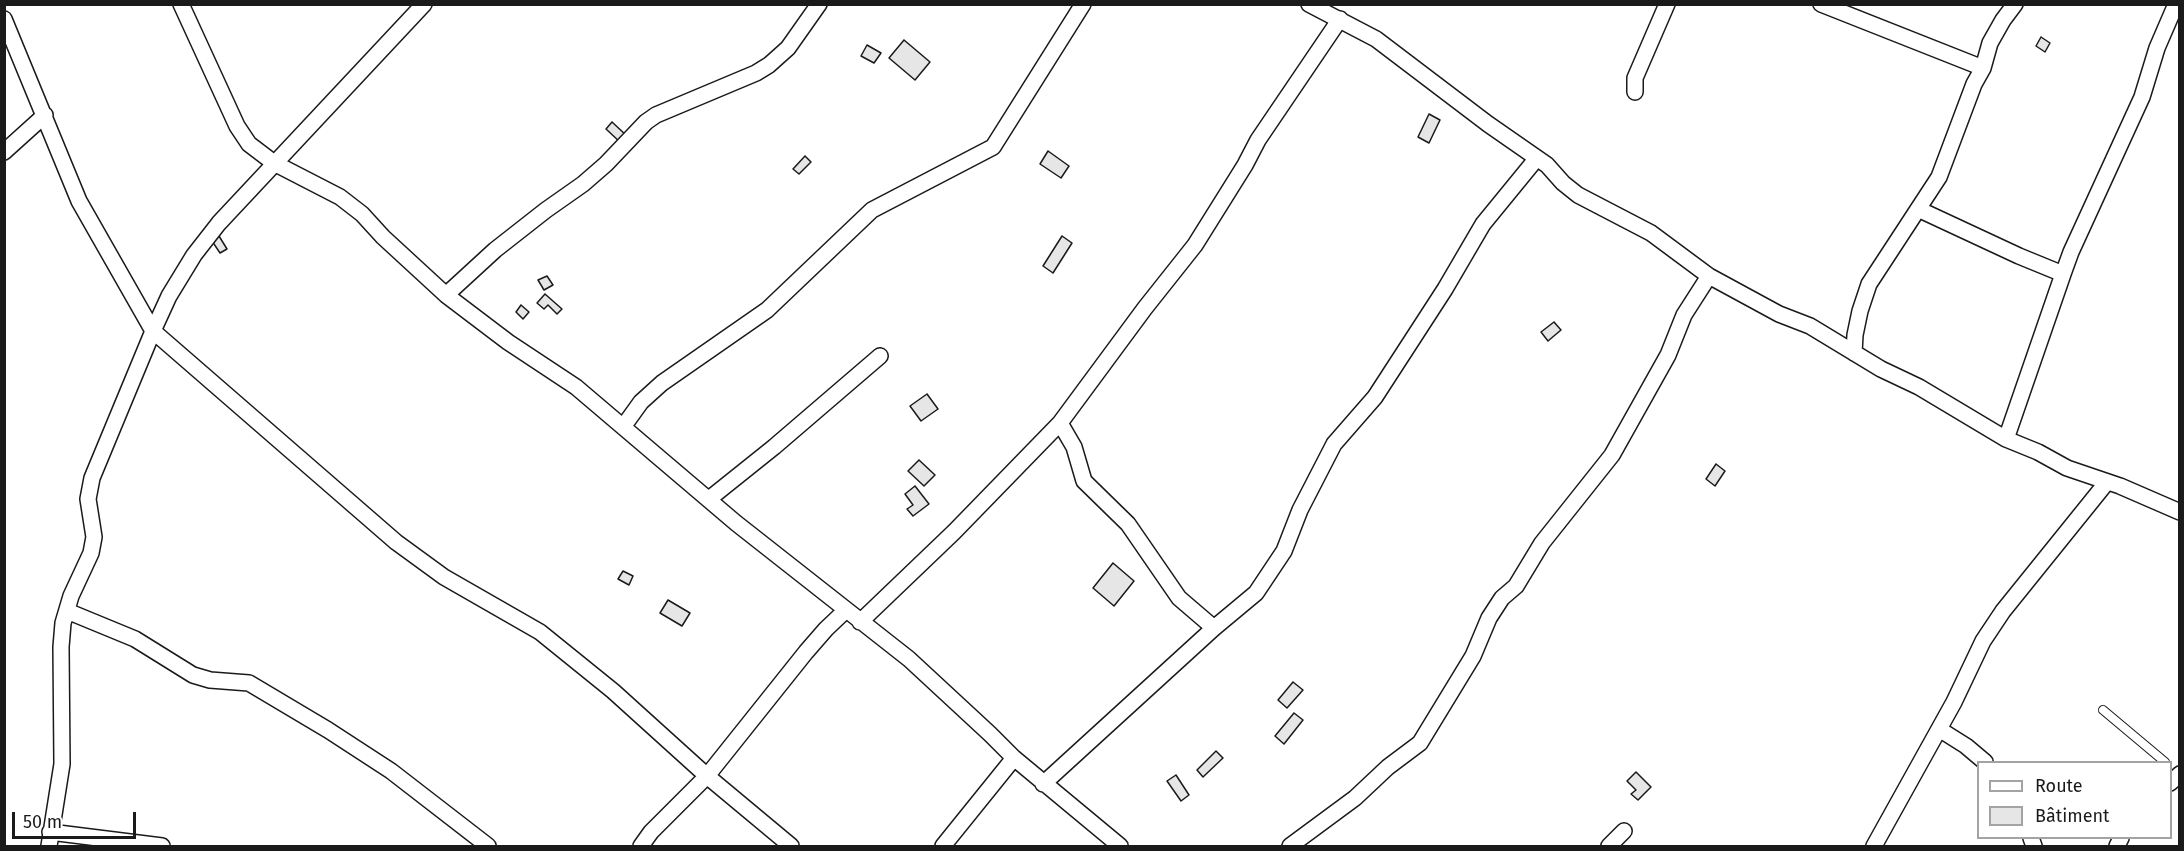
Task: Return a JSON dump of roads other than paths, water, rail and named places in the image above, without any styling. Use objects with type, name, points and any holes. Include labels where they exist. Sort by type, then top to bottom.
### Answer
[{"type":"street","points":[[181,4],[237,126],[249,144],[274,163],[340,197],[362,214],[382,237],[446,295],[508,342],[576,387],[845,611],[944,690],[1043,784],[1119,846]]},
{"type":"street","points":[[162,846],[50,839],[62,764],[61,647],[63,622],[71,596],[91,553],[94,537],[88,499],[92,478],[169,296],[194,255],[219,223],[424,4]]},
{"type":"street","points":[[446,295],[495,250],[584,183],[646,122],[656,115],[756,73],[769,65],[788,48],[819,4]]},
{"type":"street","points":[[623,427],[641,402],[662,383],[767,310],[872,210],[993,147],[1083,4]]},
{"type":"street","points":[[1309,4],[1376,39],[1488,124],[1548,165],[1563,183],[1578,195],[1656,236],[1709,276],[1779,314],[1810,326],[2006,439],[2038,452],[2067,468],[2108,482],[2180,512]]},
{"type":"street","points":[[1635,92],[1635,78],[1667,4]]},
{"type":"street","points":[[1821,4],[1983,68]]},
{"type":"street","points":[[1854,353],[1860,311],[1869,284],[1939,177],[1974,84],[1983,68],[1990,43],[2015,4]]},
{"type":"street","points":[[2006,439],[2071,252],[2142,97],[2157,48],[2176,4]]},
{"type":"street","points":[[4,19],[79,201],[153,331],[396,542],[444,577],[540,632],[613,691],[707,776],[791,846]]},
{"type":"street","points":[[860,622],[954,532],[1060,423],[1195,245],[1258,140],[1340,19]]},
{"type":"street","points":[[4,152],[45,115]]},
{"type":"street","points":[[1043,784],[1214,628],[1256,593],[1284,551],[1300,510],[1334,444],[1375,397],[1445,289],[1483,224],[1537,158]]},
{"type":"street","points":[[1918,208],[2019,256],[2063,274]]},
{"type":"street","points":[[1290,846],[1355,798],[1388,767],[1420,743],[1473,656],[1489,618],[1502,598],[1516,586],[1542,543],[1612,455],[1668,355],[1684,315],[1709,276]]},
{"type":"street","points":[[709,499],[774,447],[880,356]]},
{"type":"street","points":[[1060,423],[1074,447],[1084,481],[1128,524],[1179,598],[1214,628]]},
{"type":"street","points":[[1874,846],[1939,729],[1983,641],[2003,611],[2108,482]]},
{"type":"street","points":[[67,611],[135,639],[193,675],[210,680],[238,680],[249,683],[391,771],[488,846]]},
{"type":"street","points":[[640,846],[665,817],[707,776],[806,652],[845,611]]},
{"type":"street","points":[[1939,729],[1966,746],[1984,761]]},
{"type":"street","points":[[943,846],[1014,758]]},
{"type":"street","points":[[1609,846],[1624,831]]},
{"type":"lane","points":[[2103,710],[2164,761]]}]
